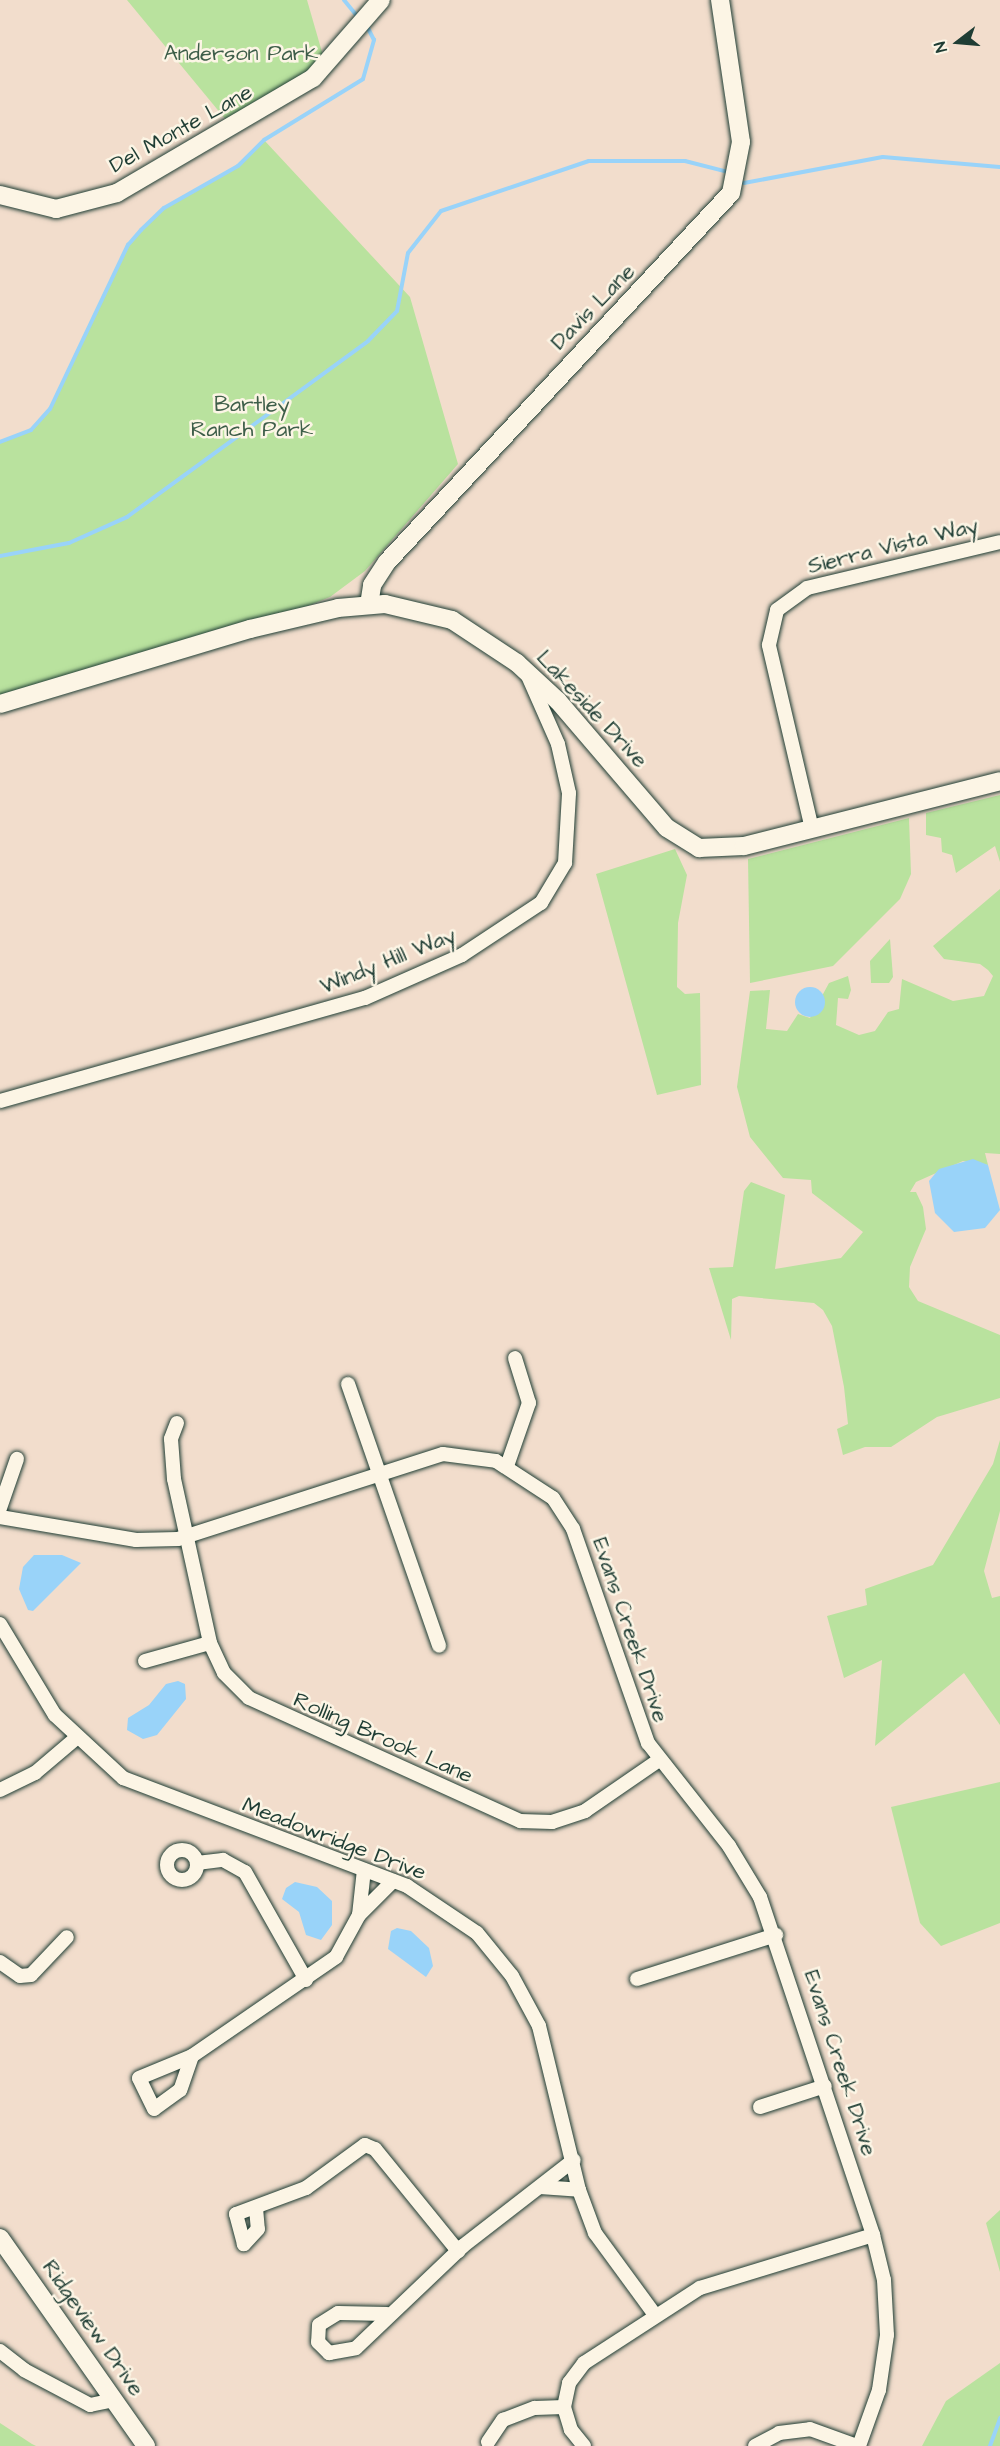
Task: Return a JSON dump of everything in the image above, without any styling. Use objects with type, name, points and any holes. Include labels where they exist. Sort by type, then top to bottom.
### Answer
[{"type":"street","name":"Del Monte Lane","points":[[0,195],[56,209],[117,194],[313,78],[381,0]]},
{"type":"street","name":"Davis Lane","points":[[369,605],[372,585],[387,562],[731,193],[741,142],[720,0]]},
{"type":"street","name":"Sierra Vista Way","points":[[812,829],[769,645],[777,610],[807,588],[1000,542]]},
{"type":"street","name":"Lakeside Drive","points":[[0,704],[250,629],[369,605],[440,615],[525,670],[662,822],[691,846],[719,851],[1000,781]]},
{"type":"street","name":"Windy Hill Way","points":[[0,1101],[365,998],[462,955],[541,903],[565,863],[569,794],[558,744],[525,670]]},
{"type":"street","points":[[507,1466],[529,1403],[515,1358]]},
{"type":"street","points":[[348,1383],[439,1646]]},
{"type":"street","name":"Rolling Brook Lane","points":[[177,1423],[171,1456],[210,1643],[235,1687],[263,1707],[520,1821],[552,1822],[585,1811],[659,1760]]},
{"type":"street","name":"Evans Creek Drive","points":[[0,1516],[136,1540],[187,1537],[379,1472],[442,1454],[479,1456],[507,1466],[539,1485],[568,1521],[638,1722],[659,1760],[740,1863],[776,1935],[873,2235],[884,2280],[887,2335],[879,2390],[858,2446]]},
{"type":"street","points":[[0,1508],[17,1459]]},
{"type":"street","name":"Meadowridge Drive","points":[[0,1624],[14,1653],[75,1738],[123,1778],[152,1793],[393,1881],[428,1898],[477,1933],[512,1976],[545,2042],[574,2160],[579,2190],[595,2233],[655,2315]]},
{"type":"street","points":[[146,1661],[210,1643]]},
{"type":"street","points":[[0,1790],[35,1773],[75,1738]]},
{"type":"street","points":[[197,1863],[223,1860],[244,1872],[306,1980]]},
{"type":"street","points":[[359,1915],[364,1870]]},
{"type":"street","points":[[192,2056],[306,1980],[336,1957],[359,1915],[393,1881]]},
{"type":"street","points":[[637,1979],[776,1935]]},
{"type":"street","points":[[0,1962],[20,1976],[31,1975],[67,1937]]},
{"type":"street","points":[[760,2108],[825,2086]]},
{"type":"street","points":[[256,2208],[306,2188],[365,2145],[375,2149],[458,2251]]},
{"type":"street","points":[[387,2314],[338,2313],[319,2325],[318,2342],[329,2353],[356,2348],[387,2314],[519,2198],[540,2187],[574,2160]]},
{"type":"street","points":[[540,2187],[579,2190]]},
{"type":"street","points":[[584,2446],[571,2430],[564,2407],[575,2372],[655,2315],[726,2278],[873,2235]]},
{"type":"street","name":"Ridgeview Drive","points":[[0,2238],[146,2446]]},
{"type":"street","points":[[0,2351],[24,2370],[90,2405],[114,2400]]},
{"type":"street","points":[[488,2442],[503,2420],[535,2408],[564,2407]]},
{"type":"street","points":[[755,2446],[779,2433],[810,2429],[858,2446]]},
{"type":"green space","name":"Anderson Park","points":[[127,0],[307,0],[324,59],[231,126]]},
{"type":"green space","name":"Bartley Ranch Park","points":[[264,140],[410,297],[458,464],[365,571],[330,597],[270,621],[0,700],[0,442],[31,430],[50,409],[128,245],[141,230],[164,208],[238,166]]},
{"type":"green space","points":[[1000,795],[1000,862],[995,846],[956,873],[952,855],[942,852],[941,838],[926,835],[926,813]]},
{"type":"green space","points":[[909,818],[911,874],[900,899],[833,966],[750,983],[748,859]]},
{"type":"green space","points":[[675,849],[687,875],[678,923],[677,987],[685,994],[700,993],[701,1085],[657,1095],[596,874]]},
{"type":"green space","points":[[1000,889],[1000,1154],[985,1153],[988,1165],[963,1161],[916,1182],[910,1192],[916,1192],[923,1207],[926,1229],[910,1267],[909,1287],[918,1301],[1000,1335],[1000,1398],[937,1417],[891,1447],[865,1447],[843,1455],[837,1429],[848,1424],[844,1387],[832,1326],[823,1310],[814,1303],[739,1296],[732,1299],[731,1340],[709,1268],[733,1267],[744,1191],[751,1182],[785,1195],[775,1269],[841,1258],[863,1232],[812,1193],[811,1180],[783,1178],[750,1137],[737,1087],[750,991],[770,990],[766,1029],[787,1031],[798,1014],[810,1018],[829,983],[848,976],[851,990],[848,999],[838,998],[836,1025],[859,1035],[875,1031],[888,1012],[899,1009],[902,979],[953,1001],[984,996],[993,976],[988,970],[980,964],[944,959],[933,946]]},
{"type":"green space","points":[[890,939],[893,977],[889,983],[871,983],[870,961]]},
{"type":"green space","points":[[1000,1440],[1000,1511],[984,1571],[992,1598],[1000,1596],[1000,1725],[964,1673],[875,1746],[882,1660],[844,1678],[827,1616],[867,1605],[865,1589],[933,1565],[993,1464]]},
{"type":"green space","points":[[1000,1782],[1000,1923],[941,1946],[920,1923],[891,1807]]},
{"type":"green space","points":[[1000,2210],[1000,2272],[986,2223]]},
{"type":"green space","points":[[1000,2363],[1000,2446],[922,2446],[946,2401]]},
{"type":"green space","points":[[0,2423],[32,2444],[36,2446],[0,2446]]},
{"type":"water","points":[[810,987],[821,991],[825,1002],[821,1013],[810,1017],[799,1013],[795,1002],[799,991]]},
{"type":"water","points":[[973,1159],[988,1165],[1000,1210],[985,1228],[954,1232],[935,1213],[929,1181],[939,1169]]},
{"type":"water","points":[[34,1555],[62,1555],[81,1563],[33,1611],[28,1610],[19,1589],[23,1567]]},
{"type":"water","points":[[178,1681],[185,1684],[186,1699],[157,1735],[143,1739],[127,1730],[128,1718],[149,1705],[166,1684]]},
{"type":"water","points":[[295,1882],[317,1887],[332,1901],[332,1925],[321,1940],[306,1935],[299,1912],[282,1899],[286,1888]]},
{"type":"water","points":[[397,1928],[411,1931],[429,1948],[433,1966],[426,1977],[388,1949],[391,1931]]},
{"type":"waterway","points":[[344,0],[358,17]]},
{"type":"waterway","points":[[0,442],[31,430],[50,409],[128,245],[141,230],[164,208],[238,166],[264,140],[363,79],[374,40],[367,26]]},
{"type":"waterway","points":[[744,183],[883,157],[1000,167]]},
{"type":"waterway","points":[[0,556],[69,543],[127,517],[368,341],[397,311],[408,253],[441,211],[589,161],[685,161],[728,172]]},
{"type":"waterway","points":[[990,2446],[1000,2418]]}]
